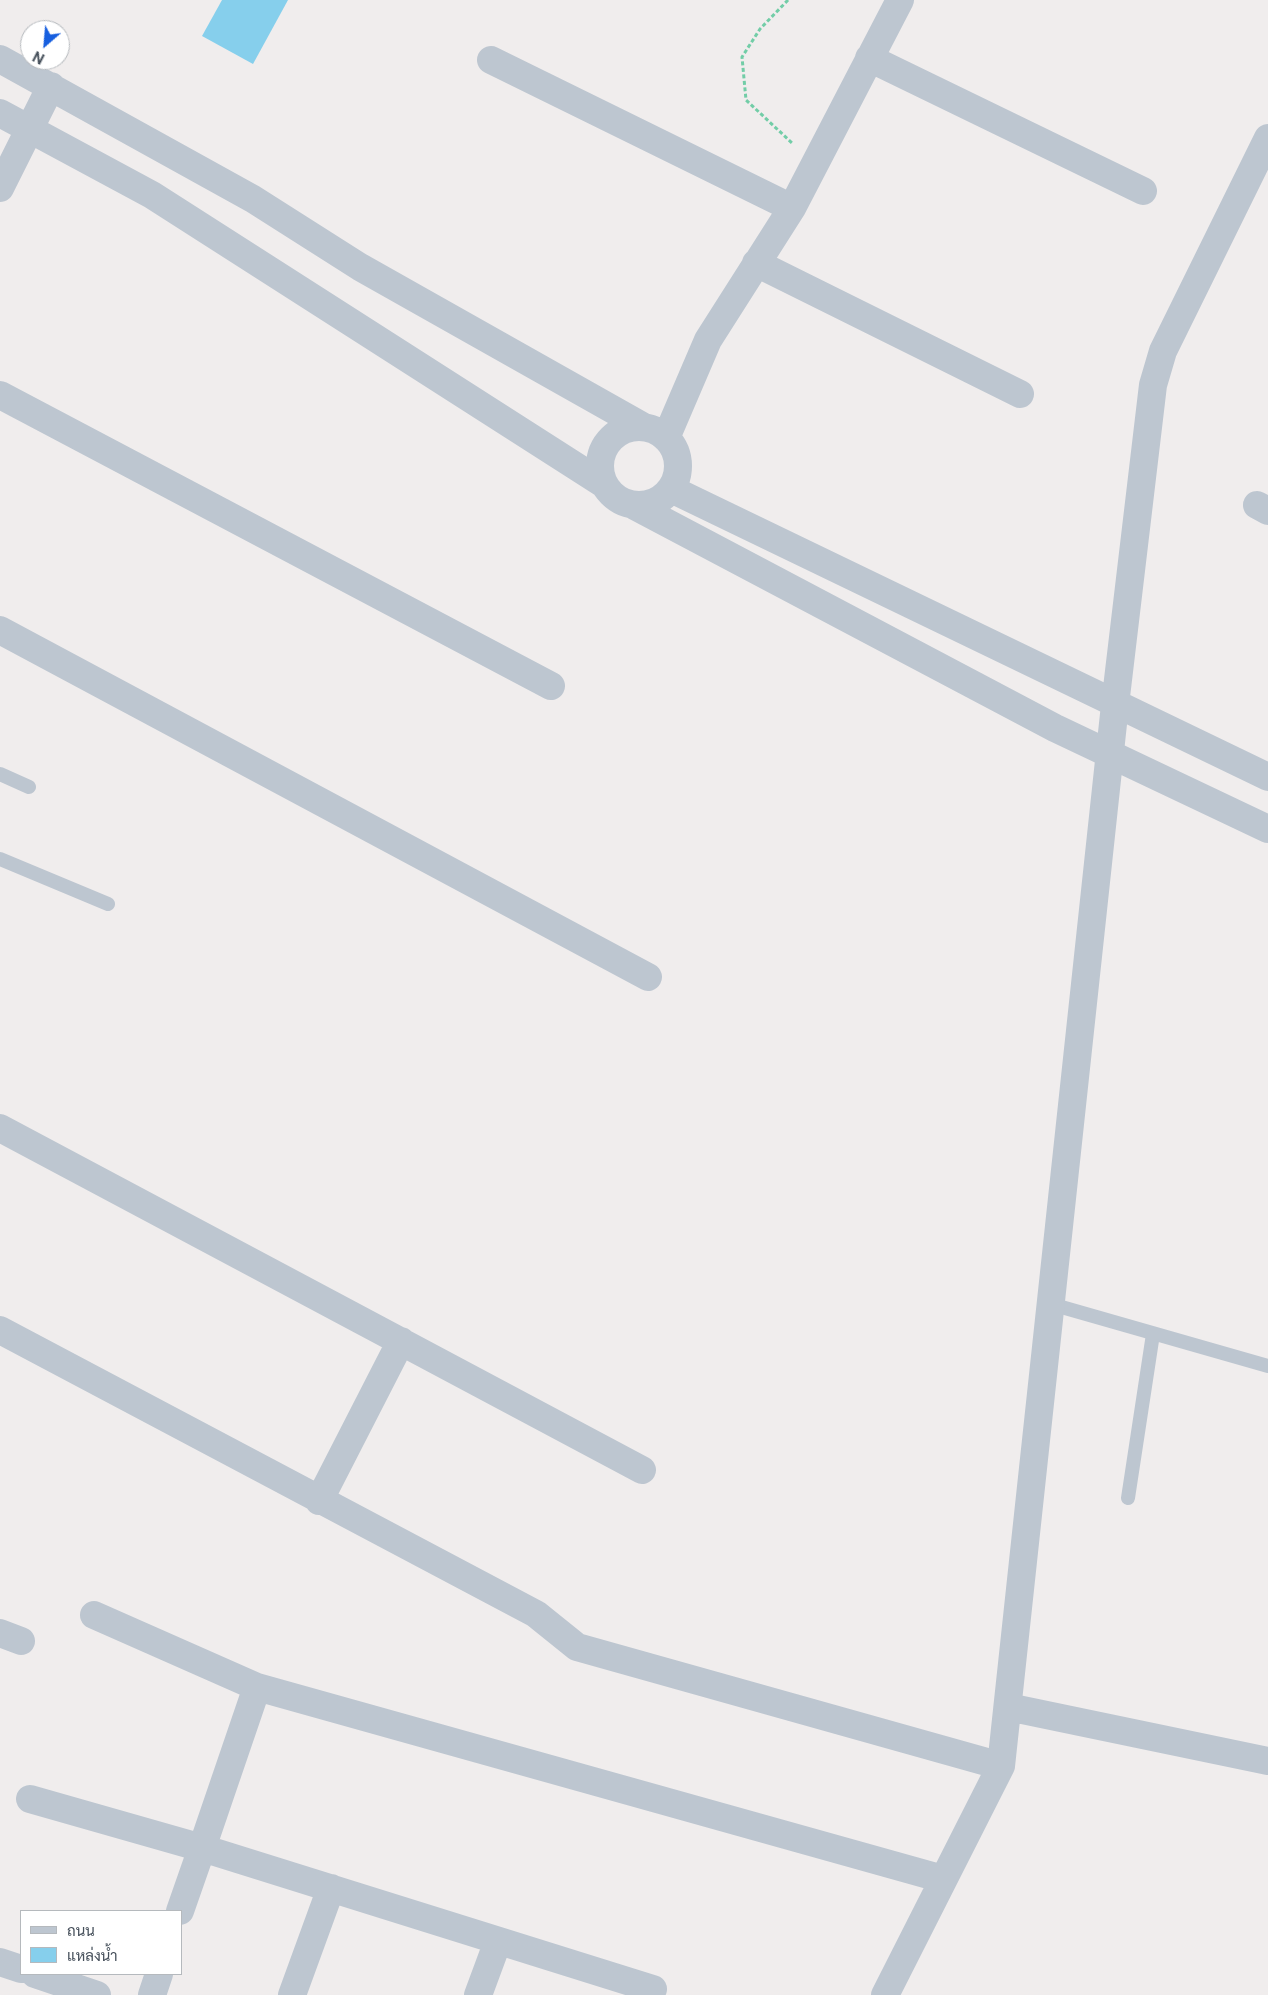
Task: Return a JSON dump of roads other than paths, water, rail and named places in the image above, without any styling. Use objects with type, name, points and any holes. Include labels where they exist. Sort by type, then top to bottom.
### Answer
[{"type":"street","points":[[666,438],[708,340],[792,208],[900,0]]},
{"type":"street","points":[[869,58],[1143,191]]},
{"type":"street","points":[[0,59],[253,198],[360,267],[642,426],[655,430],[666,438],[675,449],[678,462],[677,476],[671,489],[662,498],[649,504],[635,506]]},
{"type":"street","points":[[492,60],[792,208]]},
{"type":"street","points":[[0,188],[51,86]]},
{"type":"street","points":[[0,113],[152,195],[602,483],[610,494],[622,502],[635,506],[1055,728],[1268,829]]},
{"type":"street","points":[[885,1995],[1001,1766],[1115,705],[1154,385],[1163,351],[1268,138]]},
{"type":"street","points":[[756,263],[1020,394]]},
{"type":"street","points":[[0,395],[550,686]]},
{"type":"street","points":[[602,483],[599,470],[600,456],[606,443],[616,434],[628,428],[642,426]]},
{"type":"street","points":[[671,489],[1115,705],[1268,777]]},
{"type":"street","points":[[0,630],[648,976]]},
{"type":"street","points":[[3,1136],[401,1341],[642,1470]]},
{"type":"street","points":[[0,1330],[242,1458],[319,1501],[536,1614],[577,1646],[1001,1766]]},
{"type":"street","points":[[319,1501],[401,1341]]},
{"type":"street","points":[[94,1615],[257,1686],[944,1879]]},
{"type":"street","points":[[180,1910],[257,1686]]},
{"type":"street","points":[[1008,1707],[1268,1761]]},
{"type":"street","points":[[30,1799],[202,1848],[653,1989],[650,1995]]},
{"type":"street","points":[[292,1995],[331,1888]]},
{"type":"street","points":[[478,1995],[498,1941]]},
{"type":"street","points":[[0,1962],[20,1969]]},
{"type":"street","points":[[38,1975],[96,1995]]},
{"type":"street","points":[[152,1995],[159,1975]]},
{"type":"lane","points":[[0,774],[29,787]]},
{"type":"lane","points":[[0,860],[108,904]]},
{"type":"lane","points":[[1051,1304],[1268,1366]]},
{"type":"lane","points":[[1128,1498],[1153,1334]]},
{"type":"water","points":[[222,0],[288,0],[253,64],[202,36]]}]
